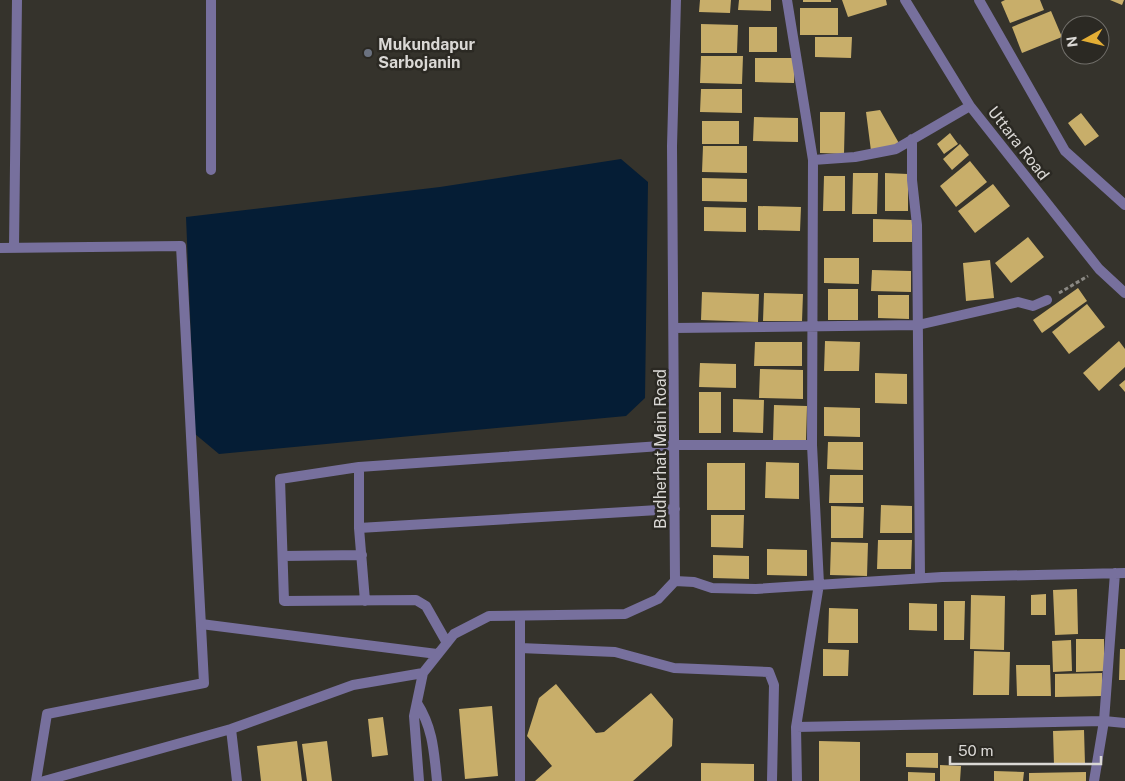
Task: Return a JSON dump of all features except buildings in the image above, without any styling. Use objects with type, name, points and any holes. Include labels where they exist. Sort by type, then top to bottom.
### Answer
[{"type":"street","points":[[14,247],[17,0]]},
{"type":"street","points":[[211,0],[211,170]]},
{"type":"street","name":"Budherhat Main Road","points":[[675,581],[672,146],[676,0]]},
{"type":"street","points":[[787,0],[813,160],[812,445],[820,584],[796,728],[797,781]]},
{"type":"street","name":"Uttara Road","points":[[905,0],[970,106],[1099,269],[1125,293]]},
{"type":"street","points":[[979,0],[1065,151],[1125,205]]},
{"type":"street","points":[[813,160],[855,157],[896,149],[970,106]]},
{"type":"street","points":[[912,139],[918,325],[920,578]]},
{"type":"street","points":[[0,248],[181,246],[204,683],[47,714],[36,781]]},
{"type":"street","points":[[674,328],[918,325],[1018,302],[1033,306],[1047,300]]},
{"type":"street","points":[[447,643],[426,606],[416,600],[284,601],[280,479],[358,468],[675,445],[812,445]]},
{"type":"street","points":[[358,468],[359,528],[366,601]]},
{"type":"street","points":[[359,528],[675,509]]},
{"type":"street","points":[[282,556],[362,555]]},
{"type":"street","points":[[419,781],[414,724],[423,673],[454,634],[488,616],[625,614],[658,599],[675,581],[694,582],[712,588],[733,589],[920,578],[1120,573],[1104,721],[1094,781]]},
{"type":"street","points":[[520,616],[520,781]]},
{"type":"street","points":[[201,624],[437,654]]},
{"type":"street","points":[[520,648],[615,652],[674,668],[769,672],[774,684],[772,781]]},
{"type":"street","points":[[44,781],[58,779],[231,729],[353,686],[423,673]]},
{"type":"street","points":[[417,703],[427,719],[433,740],[437,781]]},
{"type":"street","points":[[796,728],[1104,721],[1125,723]]},
{"type":"street","points":[[231,729],[237,781]]},
{"type":"path","points":[[1047,300],[1099,269]]},
{"type":"water","points":[[621,159],[648,182],[645,398],[626,416],[219,454],[195,434],[186,217],[440,187]]},
{"type":"place","name":"Mukundapur Sarbojanin","points":[[368,53]]}]
